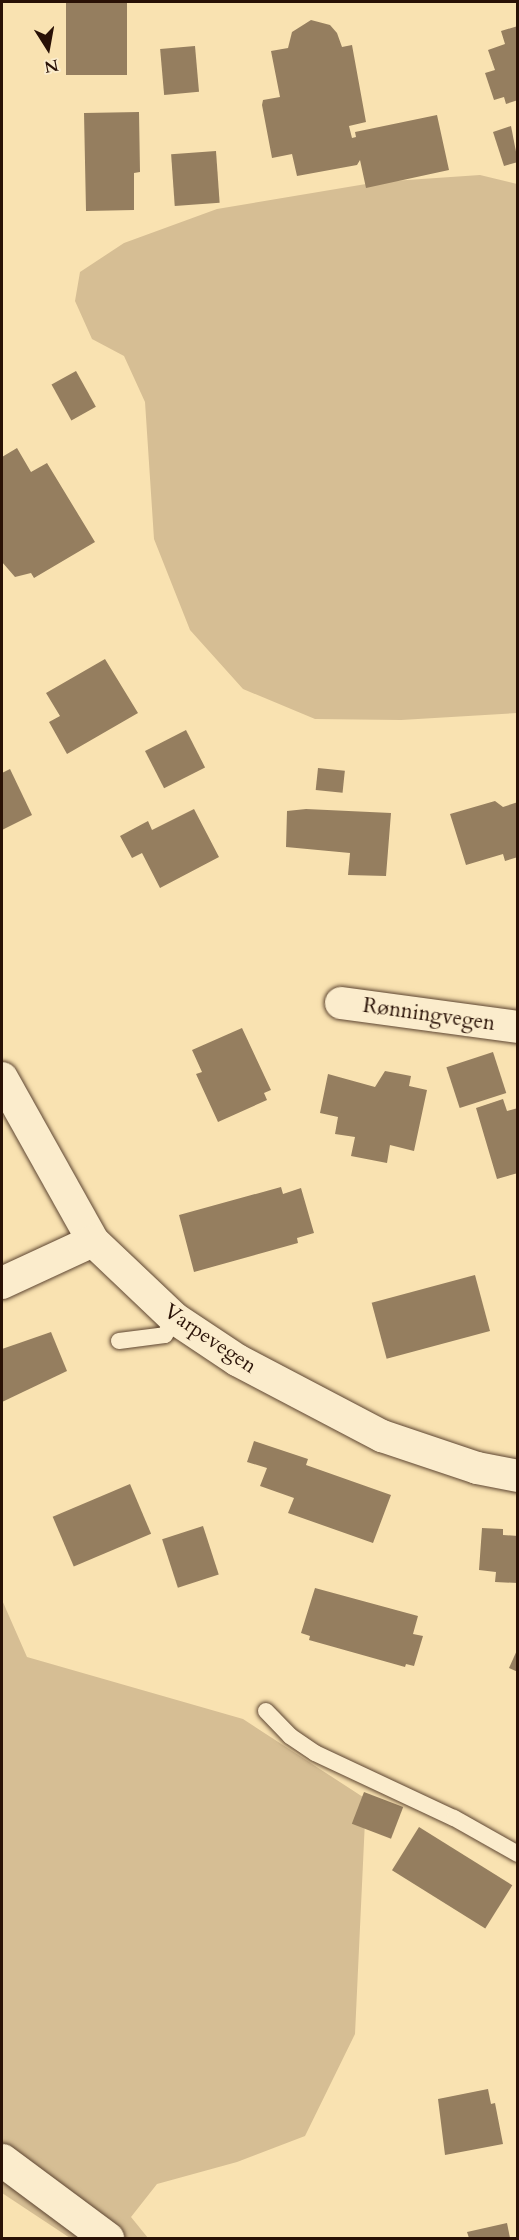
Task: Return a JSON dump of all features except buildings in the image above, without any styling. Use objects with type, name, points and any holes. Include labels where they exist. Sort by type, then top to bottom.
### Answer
[{"type":"street","name":"Rønningvegen","points":[[341,1003],[518,1027]]},
{"type":"street","name":"Varpevegen","points":[[2,1078],[93,1240],[174,1318],[237,1360],[382,1436],[477,1468],[518,1476]]},
{"type":"street","points":[[2,1283],[93,1240]]},
{"type":"street","points":[[2,2160],[107,2238]]},
{"type":"lane","points":[[119,1341],[165,1335],[174,1318]]},
{"type":"lane","points":[[266,1712],[290,1736],[315,1753],[454,1818],[518,1854]]},
{"type":"shaded area","points":[[480,175],[517,184],[517,713],[401,720],[315,719],[243,689],[190,630],[154,539],[145,402],[124,356],[92,339],[75,301],[80,272],[124,243],[217,209],[378,182]]},
{"type":"shaded area","points":[[2,1600],[27,1657],[243,1719],[366,1799],[355,2034],[305,2136],[237,2162],[157,2184],[131,2217],[148,2238],[70,2238],[2,2193]]}]
